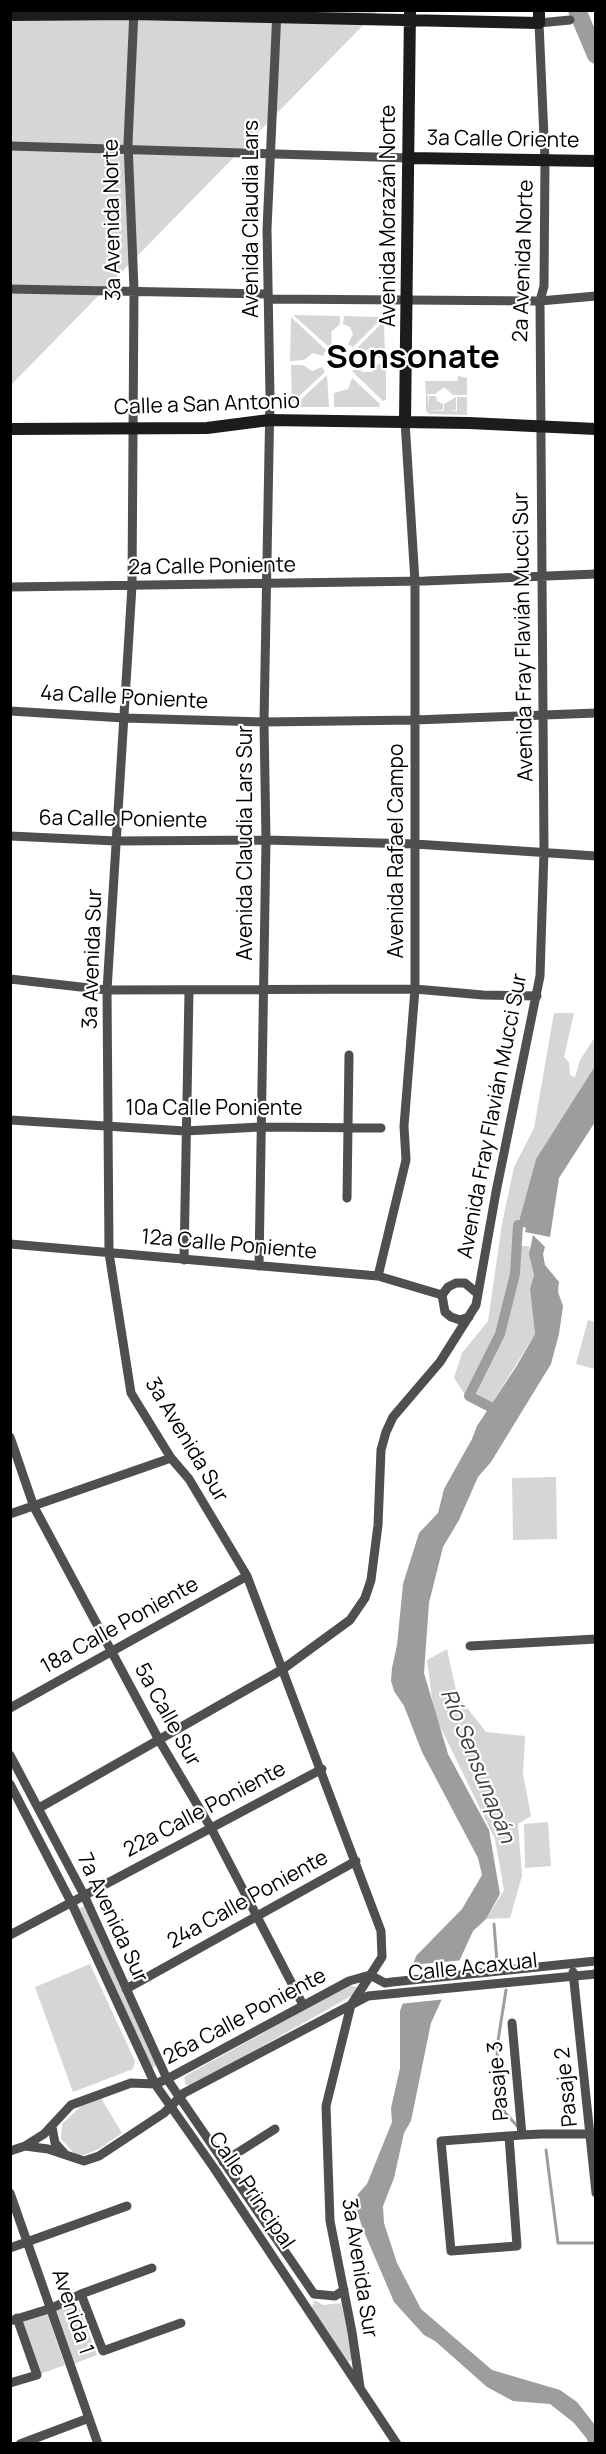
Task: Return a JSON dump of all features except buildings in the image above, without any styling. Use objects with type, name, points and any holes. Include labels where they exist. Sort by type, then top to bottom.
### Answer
[{"type":"main road","points":[[10,15],[134,12],[410,16],[539,24],[539,10]]},
{"type":"main road","name":"Avenida Morazán Norte","points":[[405,421],[410,16]]},
{"type":"main road","name":"3a Calle Oriente","points":[[409,158],[596,161]]},
{"type":"main road","name":"Calle a San Antonio","points":[[11,427],[207,428],[269,420],[405,421],[596,429]]},
{"type":"street","name":"3a Avenida Norte","points":[[132,429],[134,289],[129,149],[134,12]]},
{"type":"street","name":"Avenida Claudia Lars","points":[[269,420],[268,153],[277,15]]},
{"type":"street","points":[[539,24],[570,20]]},
{"type":"street","name":"2a Avenida Norte","points":[[539,24],[545,160],[544,286],[540,300],[540,427]]},
{"type":"street","points":[[10,146],[409,158]]},
{"type":"street","points":[[10,289],[134,289],[407,302],[540,300],[596,296]]},
{"type":"street","name":"Avenida Claudia Lars Sur","points":[[259,1266],[266,840],[264,722],[269,420]]},
{"type":"street","name":"Avenida Rafael Campo","points":[[378,1276],[406,1160],[404,1126],[415,989],[415,582],[405,421]]},
{"type":"street","name":"Avenida Fray Flavián Mucci Sur","points":[[39,1808],[283,1670],[350,1620],[365,1598],[371,1580],[381,1450],[386,1432],[393,1417],[440,1362],[476,1305],[514,1099],[537,996],[544,851],[540,427]]},
{"type":"street","name":"3a Avenida Sur","points":[[132,429],[132,586],[106,990],[109,1253],[131,1393],[171,1458],[189,1479],[247,1576],[322,1768],[381,1931],[382,1957],[351,2005],[327,2106],[330,2221],[360,2386]]},
{"type":"street","name":"2a Calle Poniente","points":[[10,587],[415,582],[596,574]]},
{"type":"street","name":"4a Calle Poniente","points":[[10,711],[124,718],[264,722],[415,720],[596,713]]},
{"type":"street","name":"6a Calle Poniente","points":[[10,836],[116,841],[266,840],[415,844],[596,856]]},
{"type":"street","points":[[10,979],[106,990],[415,989],[537,996]]},
{"type":"street","points":[[184,1260],[189,991]]},
{"type":"street","points":[[347,1198],[349,1055]]},
{"type":"street","name":"10a Calle Poniente","points":[[10,1120],[185,1131],[260,1128],[381,1128]]},
{"type":"street","name":"12a Calle Poniente","points":[[10,1244],[378,1276],[442,1295]]},
{"type":"street","points":[[469,1317],[460,1320],[451,1317],[445,1312],[442,1295],[448,1287],[456,1283],[465,1283],[477,1294]]},
{"type":"street","name":"5a Calle Sur","points":[[10,1437],[34,1507],[159,1740],[211,1828],[303,2005]]},
{"type":"street","points":[[10,1514],[171,1458]]},
{"type":"street","name":"18a Calle Poniente","points":[[10,1708],[247,1576]]},
{"type":"street","points":[[470,1646],[596,1639]]},
{"type":"street","name":"7a Avenida Sur","points":[[10,1755],[84,1895],[167,2079],[179,2096]]},
{"type":"street","name":"22a Calle Poniente","points":[[10,1935],[322,1768]]},
{"type":"street","name":"7a Avenida Sur","points":[[10,1784],[71,1902],[155,2084],[171,2106]]},
{"type":"street","name":"24a Calle Poniente","points":[[126,1989],[356,1860]]},
{"type":"street","name":"Calle Acaxual","points":[[370,1976],[385,1983],[392,1983],[596,1962]]},
{"type":"street","points":[[571,1964],[573,1976]]},
{"type":"street","name":"Calle Acaxual","points":[[351,2005],[380,1994],[596,1974]]},
{"type":"street","name":"26a Calle Poniente","points":[[10,2151],[25,2146],[52,2127],[71,2104],[131,2083],[155,2084],[167,2079],[349,1981],[370,1976]]},
{"type":"street","name":"Pasaje 2","points":[[573,1976],[593,2134],[596,2193]]},
{"type":"street","points":[[171,2106],[179,2096],[351,2005]]},
{"type":"street","name":"Pasaje 3","points":[[512,2023],[522,2135]]},
{"type":"street","name":"Calle Principal","points":[[179,2096],[314,2294]]},
{"type":"street","name":"26a Calle Poniente","points":[[25,2146],[48,2149],[84,2161],[99,2156],[158,2118],[171,2106]]},
{"type":"street","name":"Calle Principal","points":[[171,2106],[397,2444]]},
{"type":"street","points":[[52,2127],[55,2143],[68,2157]]},
{"type":"street","points":[[223,2162],[275,2129]]},
{"type":"street","points":[[509,2136],[517,2246],[451,2252],[441,2141],[522,2135],[593,2134]]},
{"type":"street","name":"Avenida 1","points":[[10,2193],[29,2241],[98,2444]]},
{"type":"street","points":[[10,2248],[127,2206]]},
{"type":"street","points":[[10,2384],[37,2375],[14,2319],[52,2308],[81,2294],[152,2268]]},
{"type":"street","points":[[307,2308],[314,2294],[335,2296],[344,2290]]},
{"type":"street","points":[[81,2294],[103,2351],[181,2323]]},
{"type":"street","points":[[20,2444],[89,2418]]},
{"type":"shaded area","points":[[11,11],[377,11],[11,385]]},
{"type":"shaded area","points":[[293,315],[340,316],[340,324],[331,332],[332,344],[328,346]]},
{"type":"shaded area","points":[[344,316],[379,317],[380,320],[353,347],[348,344],[353,334],[350,327],[343,324]]},
{"type":"shaded area","points":[[291,317],[326,350],[323,356],[313,353],[304,360],[290,361]]},
{"type":"shaded area","points":[[384,321],[385,358],[379,358],[371,349],[359,352],[356,349]]},
{"type":"shaded area","points":[[378,364],[386,364],[386,400],[383,401],[352,371],[357,368],[363,372],[372,372]]},
{"type":"shaded area","points":[[291,365],[303,365],[312,371],[322,367],[325,372],[292,403]]},
{"type":"shaded area","points":[[327,375],[329,407],[296,407],[295,405]]},
{"type":"shaded area","points":[[458,376],[467,378],[467,395],[453,395],[444,387],[435,394],[426,394],[425,381],[457,381]]},
{"type":"shaded area","points":[[352,378],[380,404],[379,407],[334,407],[334,393],[348,389]]},
{"type":"shaded area","points":[[426,395],[428,395],[428,409],[429,396],[436,396],[437,401],[443,404],[443,410],[428,411],[444,411],[444,404],[456,397],[456,410],[450,411],[457,411],[457,397],[467,397],[467,415],[429,414],[426,411]]},
{"type":"shaded area","points":[[554,1013],[574,1013],[564,1057],[569,1062],[570,1075],[575,1077],[580,1060],[595,1037],[595,1066],[536,1159],[518,1225],[515,1274],[500,1334],[465,1395],[454,1378],[462,1353],[488,1321],[502,1224],[514,1167],[534,1128]]},
{"type":"shaded area","points":[[595,1066],[595,1122],[559,1178],[550,1237],[525,1232],[526,1228],[518,1225],[536,1159]]},
{"type":"shaded area","points":[[533,1235],[545,1247],[543,1254],[545,1265],[559,1282],[558,1292],[563,1306],[559,1334],[551,1364],[491,1462],[478,1477],[459,1520],[443,1547],[429,1603],[424,1673],[448,1754],[489,1830],[500,1894],[486,1919],[473,1931],[431,2023],[411,2121],[404,2133],[394,2178],[383,2206],[384,2223],[397,2263],[421,2309],[492,2370],[560,2390],[577,2402],[595,2425],[595,2443],[588,2443],[574,2423],[550,2404],[513,2401],[487,2387],[435,2341],[424,2335],[394,2302],[362,2227],[355,2204],[358,2194],[367,2184],[392,2122],[391,2108],[400,2068],[400,2011],[415,1969],[413,1965],[416,1956],[462,1909],[482,1875],[478,1858],[422,1752],[404,1706],[394,1691],[391,1681],[392,1668],[397,1645],[403,1584],[419,1533],[438,1513],[444,1489],[477,1426],[535,1334],[530,1289],[534,1275],[529,1254]]},
{"type":"shaded area","points":[[518,1246],[529,1246],[534,1275],[530,1289],[535,1334],[491,1405],[473,1395],[502,1334],[517,1275]]},
{"type":"shaded area","points":[[588,1320],[595,1322],[595,1369],[576,1364]]},
{"type":"shaded area","points":[[556,1477],[557,1539],[513,1540],[512,1478]]},
{"type":"shaded area","points":[[447,1649],[457,1695],[486,1732],[525,1736],[523,1774],[531,1816],[518,1824],[522,1876],[510,1918],[486,1919],[504,1890],[495,1839],[434,1714],[427,1660]]},
{"type":"shaded area","points":[[548,1822],[551,1866],[525,1868],[524,1824]]},
{"type":"shaded area","points":[[84,1906],[157,2065],[154,2067],[150,2068],[78,1909]]},
{"type":"shaded area","points":[[90,1964],[135,2061],[133,2069],[73,2092],[35,1987]]},
{"type":"shaded area","points":[[350,1985],[359,1988],[355,1994],[193,2085],[186,2085],[184,2078],[187,2075]]},
{"type":"shaded area","points":[[101,2098],[122,2133],[99,2149],[81,2156],[75,2154],[61,2139],[62,2124],[80,2107]]},
{"type":"shaded area","points":[[75,2296],[97,2355],[71,2365],[52,2308]]},
{"type":"shaded area","points":[[315,2300],[323,2305],[341,2303],[354,2357],[350,2361],[347,2361],[311,2309]]},
{"type":"shaded area","points":[[46,2310],[65,2365],[37,2375],[17,2318]]},
{"type":"pier","points":[[465,1960],[447,1999],[399,2004],[412,1969],[410,1965]]},
{"type":"waterway","points":[[577,10],[596,55]]},
{"type":"waterway","points":[[500,1412],[469,1396],[500,1334],[515,1274],[518,1225]]},
{"type":"waterway","points":[[494,1924],[497,1962]]},
{"type":"waterway","points":[[506,1990],[497,2047],[498,2093],[501,2108],[518,2127]]},
{"type":"waterway","points":[[546,2150],[558,2243],[596,2243]]},
{"type":"district","name":"Sonsonate","points":[[413,359]]},
{"type":"water label","name":"Río Sensunapán","points":[[477,1766]]}]
